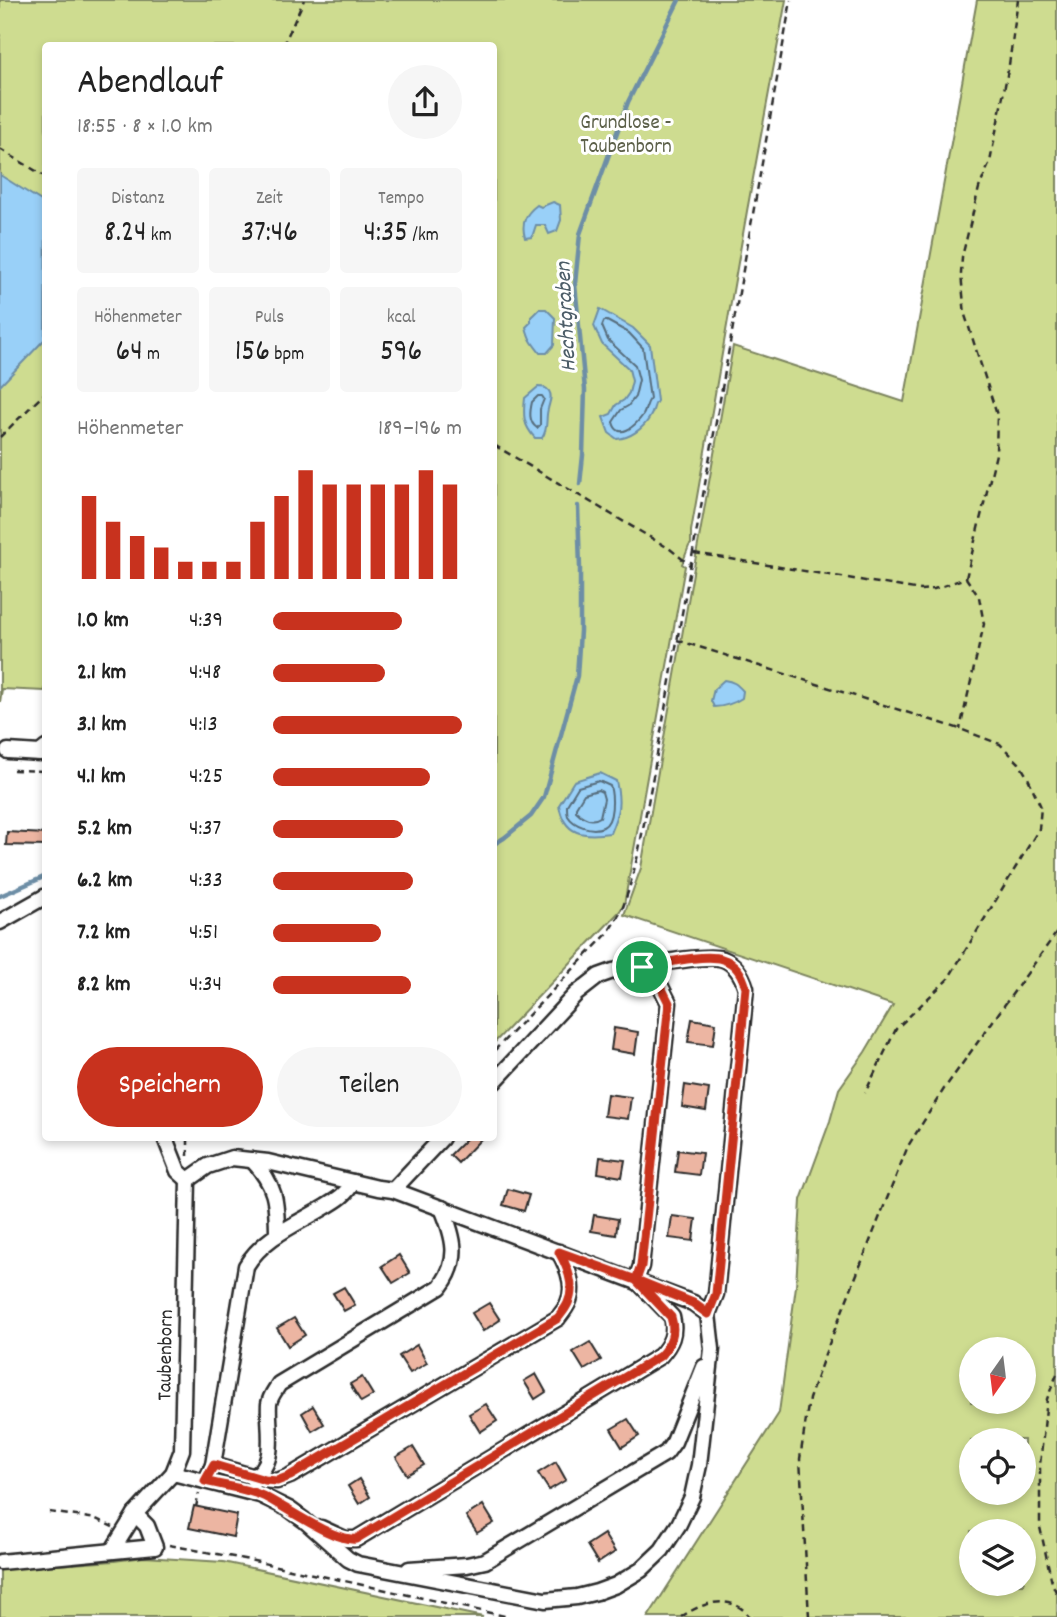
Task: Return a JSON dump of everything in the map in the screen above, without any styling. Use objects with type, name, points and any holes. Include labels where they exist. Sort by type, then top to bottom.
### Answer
[{"type":"lane","points":[[8,751],[42,751]]},
{"type":"lane","points":[[0,922],[42,898]]},
{"type":"lane","points":[[173,1473],[260,1495],[304,1520],[348,1559],[358,1564],[544,1600],[577,1597],[616,1585],[641,1570],[662,1550],[692,1497],[699,1465],[712,1349],[708,1314],[716,1294],[746,988],[743,976],[736,967],[722,959],[705,957],[613,971],[599,976],[586,985],[497,1079]]},
{"type":"lane","points":[[636,1280],[641,1266],[669,1003],[658,981],[642,967]]},
{"type":"lane","points":[[166,1141],[178,1171],[188,1181],[208,1166],[232,1158],[268,1163],[393,1190],[636,1280],[693,1303],[708,1314]]},
{"type":"lane","points":[[393,1190],[439,1141]]},
{"type":"lane","points":[[252,1160],[269,1180],[276,1198],[277,1235]]},
{"type":"lane","name":"Taubenborn","points":[[112,1551],[135,1514],[173,1473],[182,1450],[188,1181]]},
{"type":"lane","points":[[205,1481],[214,1465],[246,1266],[253,1255],[277,1235],[343,1196],[353,1182]]},
{"type":"lane","points":[[252,1477],[259,1474],[267,1459],[270,1447],[269,1405],[279,1384],[439,1287],[449,1276],[454,1242],[442,1208]]},
{"type":"lane","points":[[214,1465],[265,1480],[277,1481],[290,1476],[558,1318],[568,1304],[570,1293],[570,1276],[559,1252]]},
{"type":"lane","points":[[304,1520],[345,1539],[356,1539],[660,1356],[672,1340],[674,1325],[671,1317],[636,1280]]},
{"type":"lane","points":[[390,1570],[467,1565],[485,1561],[666,1453],[674,1442],[712,1349]]},
{"type":"lane","points":[[252,1477],[260,1495]]},
{"type":"lane","points":[[0,1562],[155,1547],[147,1526],[135,1514]]},
{"type":"path","points":[[285,42],[304,0]]},
{"type":"path","points":[[497,1048],[607,934],[622,910],[629,889],[694,553],[791,0]]},
{"type":"path","points":[[960,729],[984,624],[979,597],[966,578],[996,454],[997,415],[965,315],[962,257],[979,188],[990,162],[1009,65],[1018,0]]},
{"type":"path","points":[[0,149],[42,175]]},
{"type":"path","points":[[0,437],[42,395]]},
{"type":"path","points":[[497,447],[670,549],[691,566]]},
{"type":"path","points":[[694,553],[921,590],[934,589],[966,578]]},
{"type":"path","points":[[677,640],[1000,744],[1019,763],[1041,807],[1039,828],[948,979],[896,1029],[865,1093]]},
{"type":"path","points":[[13,769],[42,771]]},
{"type":"path","points":[[808,1617],[800,1459],[809,1399],[825,1354],[908,1146],[944,1089],[1057,932]]},
{"type":"path","points":[[1057,1374],[1047,1399],[1040,1465],[1040,1527],[1052,1583],[1057,1594]]},
{"type":"path","points":[[49,1512],[96,1519],[114,1527]]},
{"type":"path","points":[[155,1547],[168,1545],[249,1560],[509,1617]]},
{"type":"path","points":[[681,1617],[707,1604],[726,1601],[743,1608],[750,1617]]},
{"type":"green space","name":"Grundlose - Taubenborn","points":[[0,0],[786,0],[691,531],[691,544],[682,564],[685,566],[624,905],[497,1040],[497,42],[42,42],[42,691],[2,689],[0,702]]},
{"type":"green space","points":[[977,0],[1057,0],[1057,1617],[648,1617],[779,1413],[796,1286],[801,1200],[839,1089],[893,1005],[624,915],[641,868],[733,346],[904,402]]},
{"type":"green space","points":[[144,1557],[223,1562],[483,1617],[0,1617],[0,1569]]},
{"type":"water","points":[[0,175],[42,201],[42,342],[0,386]]},
{"type":"water","points":[[553,202],[560,205],[561,220],[557,231],[549,234],[545,225],[536,225],[532,237],[525,238],[524,223],[530,212],[537,205],[541,207]]},
{"type":"water","points":[[539,309],[546,309],[555,318],[554,345],[547,353],[540,353],[530,339],[526,327]]},
{"type":"water","points":[[600,309],[633,328],[650,345],[657,401],[644,425],[631,435],[617,439],[609,433],[603,417],[611,414],[616,405],[624,400],[632,381],[629,369],[602,344],[594,326]]},
{"type":"water","points":[[538,387],[547,389],[551,396],[542,438],[535,438],[531,433],[524,415],[525,398]]},
{"type":"water","points":[[724,680],[739,686],[743,691],[742,698],[714,707],[711,701],[714,689]]},
{"type":"water","points":[[600,773],[616,781],[619,802],[613,826],[610,833],[591,835],[576,832],[565,823],[559,805],[574,781]]},
{"type":"building","points":[[7,832],[42,834],[42,846],[6,845]]},
{"type":"building","points":[[692,1019],[716,1023],[713,1045],[688,1042]]},
{"type":"building","points":[[614,1028],[638,1032],[635,1054],[611,1050]]},
{"type":"building","points":[[685,1085],[709,1089],[706,1111],[682,1107]]},
{"type":"building","points":[[607,1094],[631,1097],[628,1119],[604,1116]]},
{"type":"building","points":[[464,1141],[479,1141],[458,1163],[450,1155]]},
{"type":"building","points":[[678,1150],[702,1153],[699,1175],[675,1172]]},
{"type":"building","points":[[600,1157],[625,1160],[622,1177],[598,1173]]},
{"type":"building","points":[[508,1189],[529,1195],[524,1211],[503,1205]]},
{"type":"building","points":[[594,1215],[618,1219],[616,1235],[591,1231]]},
{"type":"building","points":[[672,1216],[696,1219],[693,1241],[669,1238]]},
{"type":"building","points":[[399,1255],[410,1273],[393,1283],[382,1266]]},
{"type":"building","points":[[344,1287],[355,1305],[344,1311],[333,1293]]},
{"type":"building","points":[[489,1303],[500,1320],[483,1331],[472,1313]]},
{"type":"building","points":[[294,1318],[305,1335],[288,1346],[277,1328]]},
{"type":"building","points":[[590,1342],[601,1360],[584,1370],[573,1352]]},
{"type":"building","points":[[417,1345],[427,1363],[410,1373],[399,1356]]},
{"type":"building","points":[[536,1374],[546,1392],[535,1399],[524,1381]]},
{"type":"building","points":[[362,1377],[373,1395],[361,1402],[350,1384]]},
{"type":"building","points":[[486,1404],[497,1421],[480,1432],[469,1414]]},
{"type":"building","points":[[313,1406],[324,1424],[312,1431],[302,1413]]},
{"type":"building","points":[[628,1419],[639,1436],[622,1447],[611,1429]]},
{"type":"building","points":[[413,1447],[424,1465],[407,1475],[396,1457]]},
{"type":"building","points":[[556,1462],[566,1480],[549,1490],[538,1473]]},
{"type":"building","points":[[359,1479],[370,1497],[359,1504],[348,1486]]},
{"type":"building","points":[[483,1505],[494,1523],[477,1533],[466,1516]]},
{"type":"building","points":[[194,1506],[237,1515],[233,1537],[189,1528]]},
{"type":"building","points":[[604,1534],[615,1552],[598,1563],[587,1545]]},
{"type":"waterway","name":"Hechtgraben","points":[[580,484],[585,390],[575,284],[580,234],[628,102],[679,0]]},
{"type":"waterway","name":"Hechtgraben","points":[[497,842],[531,816],[544,797],[577,676],[580,631],[578,506]]},
{"type":"waterway","points":[[0,896],[42,878]]},
{"type":"route","points":[[642,967],[658,981],[669,1003],[641,1266],[636,1280],[559,1252],[570,1276],[570,1293],[568,1304],[558,1318],[290,1476],[277,1481],[265,1480],[214,1465],[205,1481],[260,1495],[345,1539],[356,1539],[660,1356],[672,1340],[674,1325],[668,1312],[636,1280],[693,1303],[708,1314],[716,1294],[746,988],[743,976],[736,967],[722,959],[705,957],[642,967]]}]
